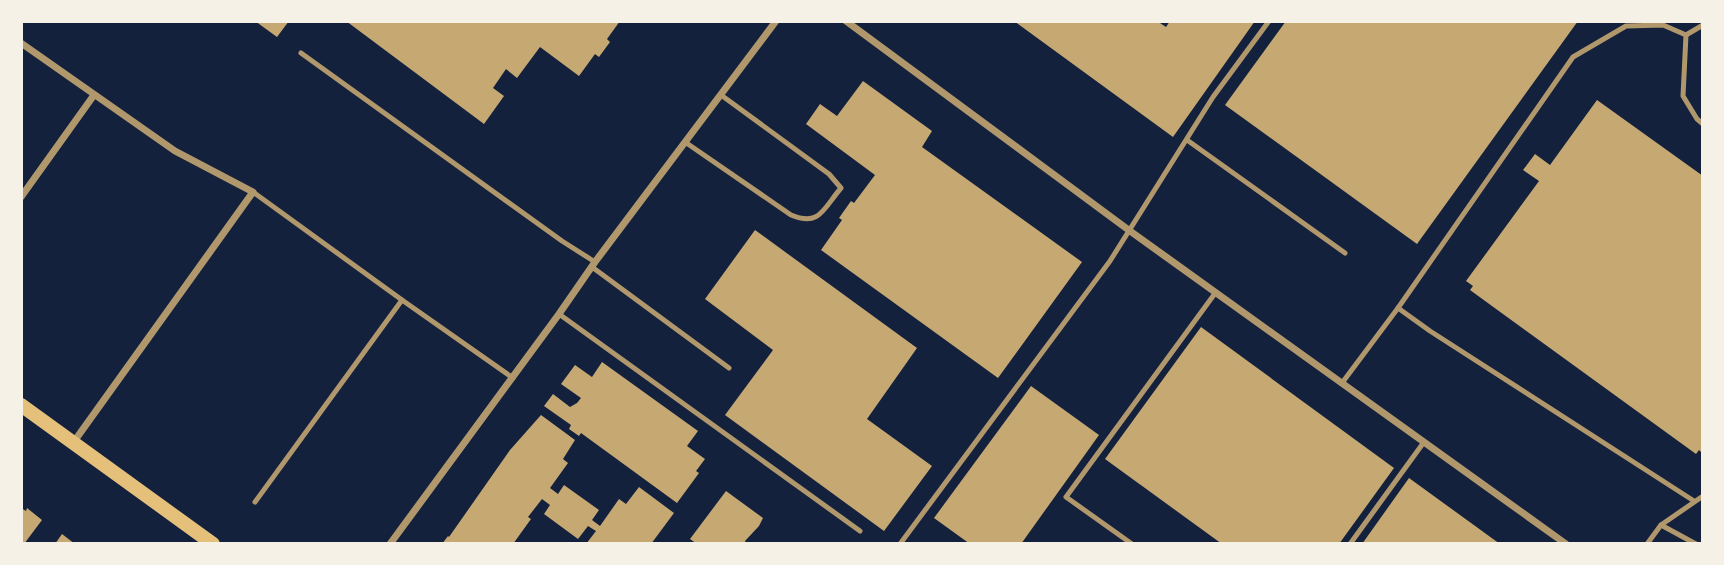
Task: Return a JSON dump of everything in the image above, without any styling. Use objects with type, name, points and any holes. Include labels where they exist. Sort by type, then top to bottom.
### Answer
[{"type":"main road","points":[[21,405],[213,544]]},
{"type":"street","points":[[390,544],[513,378],[593,264],[776,21]]},
{"type":"street","points":[[846,21],[1130,230],[1566,544]]},
{"type":"street","points":[[21,43],[175,151],[253,192],[73,443]]},
{"type":"street","points":[[21,197],[94,95]]},
{"type":"lane","points":[[900,544],[1111,261],[1213,97],[1269,21]]},
{"type":"lane","points":[[1342,383],[1398,308],[1573,57],[1626,26],[1663,25],[1686,35]]},
{"type":"lane","points":[[1686,35],[1703,25]]},
{"type":"lane","points":[[1686,35],[1683,96],[1697,120],[1703,124]]},
{"type":"lane","points":[[301,53],[551,233],[729,368]]},
{"type":"lane","points":[[685,142],[791,215],[805,221],[816,218],[841,188],[829,174],[721,95]]},
{"type":"lane","points":[[1187,140],[1345,253]]},
{"type":"lane","points":[[253,192],[513,378]]},
{"type":"lane","points":[[1132,544],[1066,497],[1216,292]]},
{"type":"lane","points":[[255,502],[402,300]]},
{"type":"lane","points":[[1398,308],[1694,501]]},
{"type":"lane","points":[[559,314],[859,531]]},
{"type":"lane","points":[[1350,544],[1424,442]]},
{"type":"lane","points":[[1647,544],[1661,525],[1703,496]]},
{"type":"lane","points":[[1661,525],[1696,544]]},
{"type":"building","points":[[255,21],[289,21],[277,37]]},
{"type":"building","points":[[346,21],[620,21],[607,39],[610,42],[599,57],[595,54],[579,76],[540,47],[517,78],[506,69],[493,88],[504,96],[484,124]]},
{"type":"building","points":[[1014,21],[1157,21],[1166,27],[1170,21],[1255,21],[1173,137]]},
{"type":"building","points":[[1286,21],[1578,21],[1417,244],[1225,105]]},
{"type":"building","points":[[863,81],[932,131],[922,147],[1082,262],[998,378],[821,250],[842,220],[839,218],[851,201],[854,203],[875,175],[806,124],[820,104],[837,116]]},
{"type":"building","points":[[1597,100],[1703,176],[1703,454],[1699,450],[1696,454],[1470,290],[1473,286],[1466,281],[1539,181],[1523,170],[1535,154],[1550,165]]},
{"type":"building","points":[[755,230],[917,348],[867,419],[932,466],[884,531],[725,415],[773,350],[705,299]]},
{"type":"building","points":[[1201,327],[1394,468],[1339,544],[1222,544],[1105,459]]},
{"type":"building","points":[[602,362],[698,431],[687,446],[705,459],[696,471],[699,473],[677,503],[581,433],[579,436],[569,429],[571,425],[544,406],[553,394],[570,407],[577,403],[581,398],[561,384],[575,365],[592,377]]},
{"type":"building","points":[[1031,386],[1099,435],[1021,544],[970,544],[934,518]]},
{"type":"building","points":[[541,415],[575,440],[563,459],[568,463],[550,488],[558,494],[564,485],[599,510],[592,520],[600,526],[619,499],[626,504],[639,487],[674,513],[651,544],[586,544],[596,531],[588,526],[578,539],[544,514],[550,505],[542,499],[513,544],[442,544],[510,450]]},
{"type":"building","points":[[1409,478],[1500,544],[1362,544]]},
{"type":"building","points":[[726,491],[763,518],[759,526],[745,541],[746,544],[697,544],[690,539]]},
{"type":"building","points":[[21,508],[26,511],[27,508],[42,520],[24,544],[21,544]]},
{"type":"building","points":[[62,534],[75,544],[55,544]]}]
